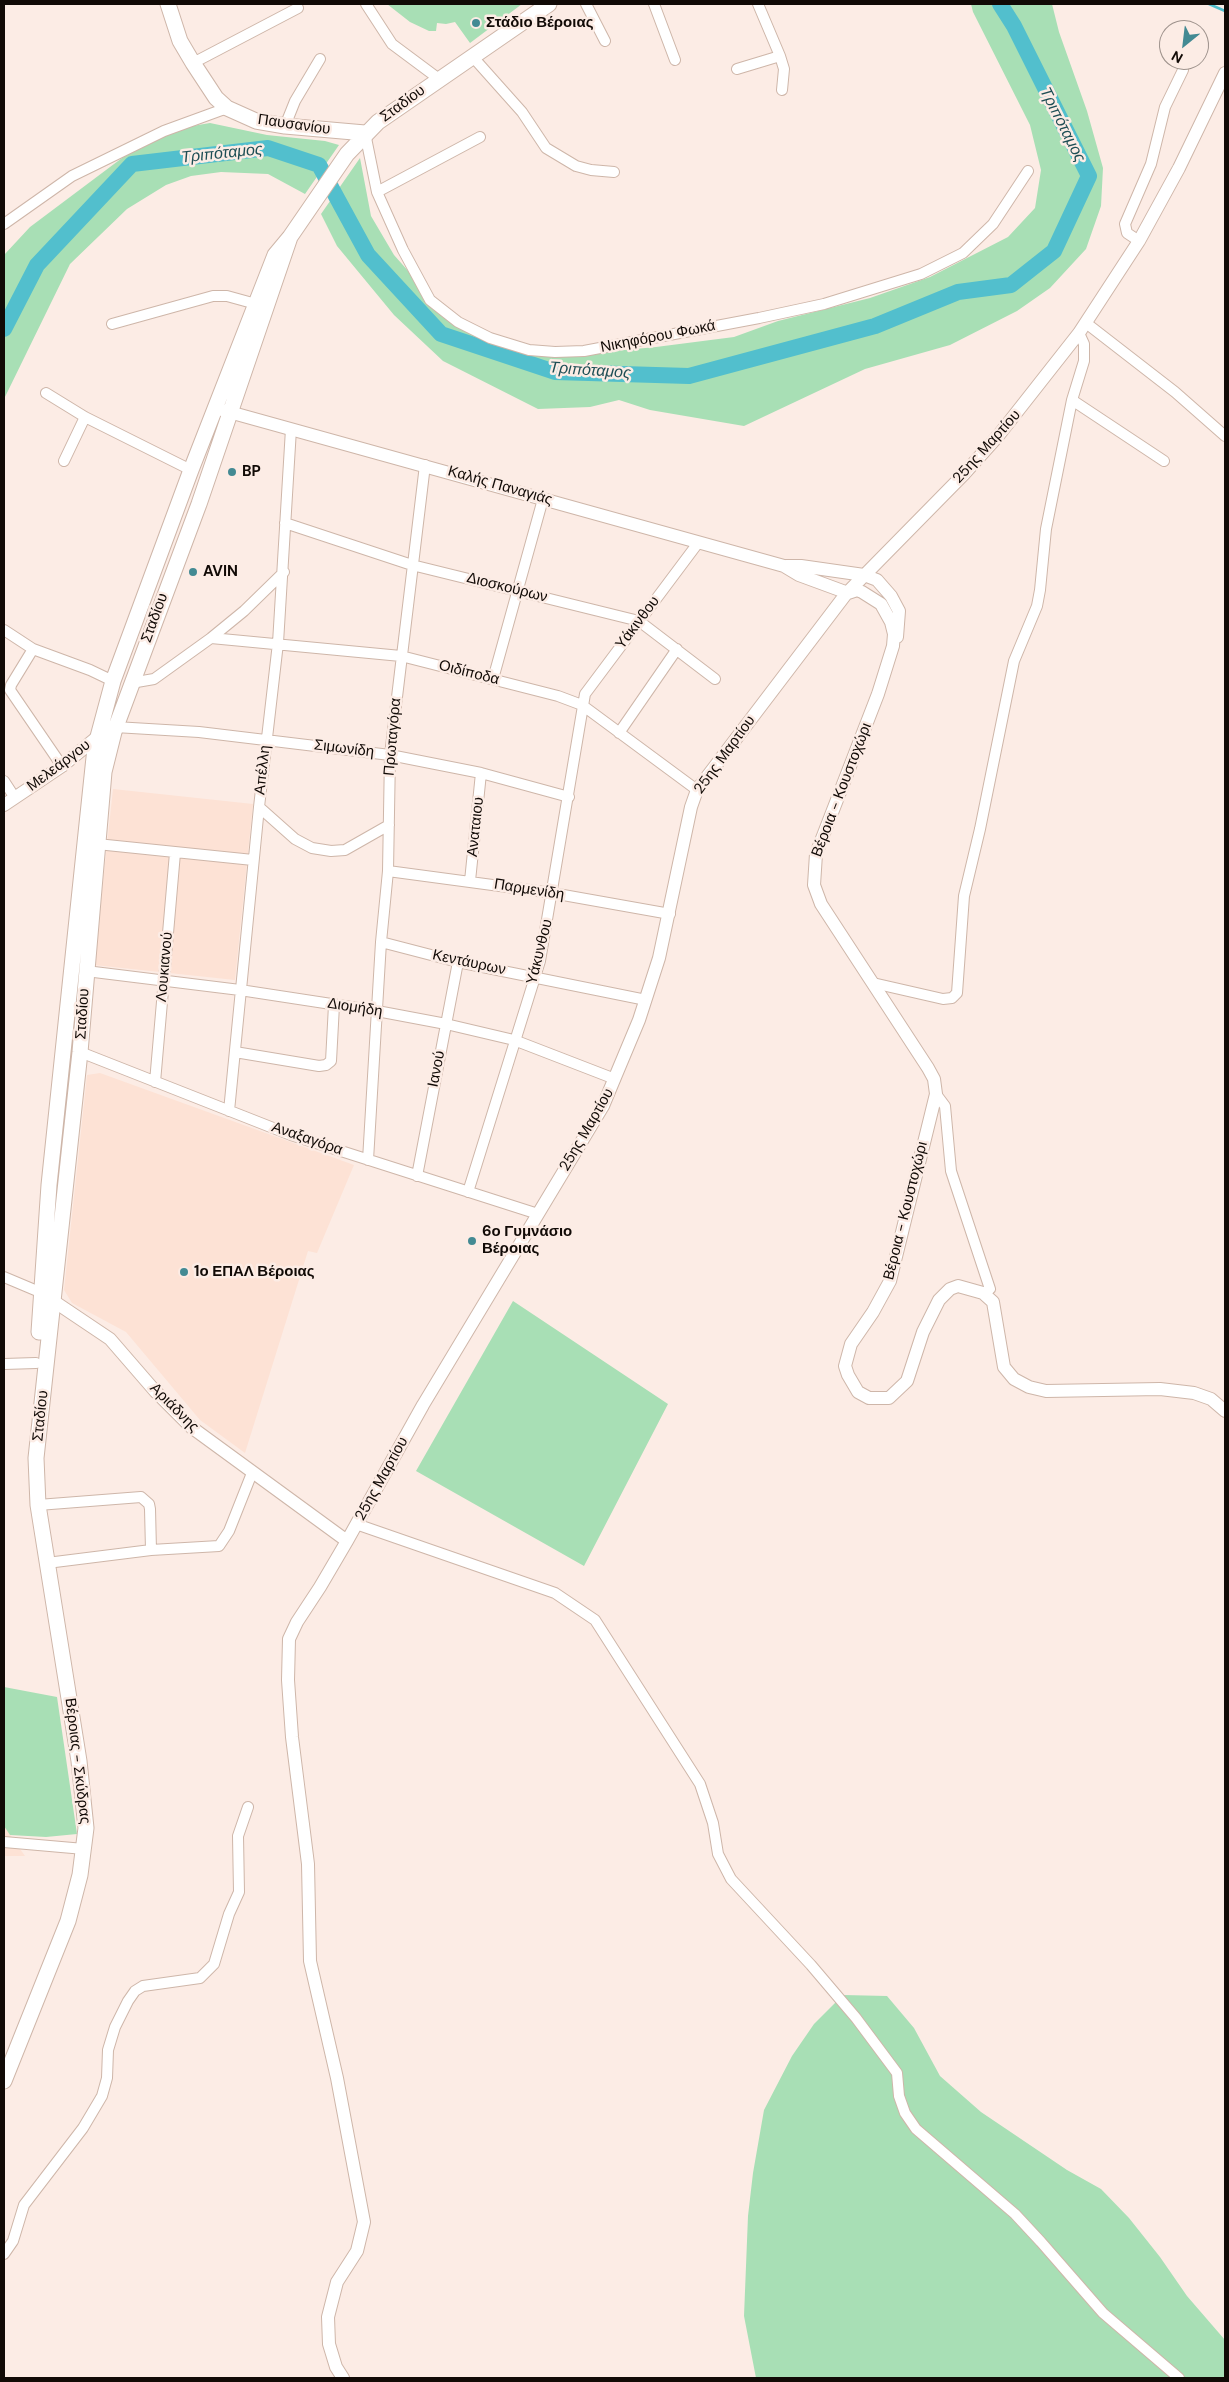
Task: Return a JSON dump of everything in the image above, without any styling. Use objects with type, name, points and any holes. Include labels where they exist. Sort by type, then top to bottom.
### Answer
[{"type":"main road","name":"Παυσανίου","points":[[168,4],[180,41],[192,63],[216,98],[227,108],[256,121],[285,126],[365,133]]},
{"type":"main road","name":"Σταδίου","points":[[36,1458],[31,1445],[36,1363],[48,1297],[80,1052],[104,772],[115,727],[198,504],[223,410],[256,304],[275,255],[290,237],[347,154],[365,133],[439,79],[549,4]]},
{"type":"main road","name":"Σταδίου","points":[[36,1458],[49,1326],[49,1185],[90,784],[97,737],[113,681],[191,470],[223,410],[290,237]]},
{"type":"main road","name":"Βέροιας - Σκύδρας","points":[[4,2081],[68,1920],[80,1875],[84,1849],[85,1808],[82,1780],[38,1505],[36,1458]]},
{"type":"street","points":[[366,4],[392,44],[439,79]]},
{"type":"street","points":[[586,4],[605,41]]},
{"type":"street","points":[[654,4],[675,60]]},
{"type":"street","points":[[758,4],[780,56],[784,74],[782,90]]},
{"type":"street","points":[[192,63],[298,8]]},
{"type":"street","points":[[472,56],[522,112],[546,148],[576,166],[591,170],[614,172]]},
{"type":"street","points":[[737,69],[780,56]]},
{"type":"street","points":[[285,126],[295,101],[320,59]]},
{"type":"street","points":[[1139,241],[1127,233],[1125,224],[1151,164],[1165,107],[1183,70]]},
{"type":"street","name":"25ης Μαρτίου","points":[[343,2378],[336,2367],[330,2344],[328,2318],[338,2282],[357,2251],[364,2222],[339,2087],[310,1961],[308,1864],[292,1737],[288,1639],[294,1626],[347,1541],[423,1405],[603,1106],[646,1000],[670,914],[696,790],[848,593],[964,474],[998,436],[1082,328],[1139,241],[1179,168],[1225,73]]},
{"type":"street","points":[[4,224],[72,176],[164,131],[227,108]]},
{"type":"street","name":"Νικηφόρου Φωκά","points":[[365,133],[377,192],[403,250],[430,300],[458,322],[490,338],[529,350],[554,352],[584,350],[759,318],[824,304],[921,274],[963,253],[993,224],[1028,170]]},
{"type":"street","points":[[377,192],[480,137]]},
{"type":"street","points":[[112,324],[213,296],[227,296],[256,304]]},
{"type":"street","points":[[873,983],[943,999],[952,998],[957,993],[964,896],[980,829],[1014,661],[1037,606],[1046,528],[1072,400],[1084,361],[1082,328]]},
{"type":"street","points":[[1082,328],[1175,392],[1225,436]]},
{"type":"street","points":[[46,394],[85,417],[191,470]]},
{"type":"street","points":[[1072,400],[1164,461]]},
{"type":"street","name":"Καλής Παναγιάς","points":[[223,410],[784,566],[800,566],[864,575]]},
{"type":"street","points":[[64,461],[85,417]]},
{"type":"street","name":"Απέλλη","points":[[229,1111],[253,860],[278,643],[284,572],[291,429]]},
{"type":"street","name":"Πρωταγόρα","points":[[368,1160],[380,942],[388,871],[390,755],[400,656],[425,465]]},
{"type":"street","points":[[493,679],[543,499]]},
{"type":"street","name":"Διοσκούρων","points":[[285,523],[412,565],[639,621],[715,679]]},
{"type":"street","name":"Υάκινθου","points":[[582,705],[585,694],[698,543]]},
{"type":"street","name":"Καλής Παναγιάς","points":[[784,566],[799,575],[848,593]]},
{"type":"street","points":[[131,683],[154,679],[211,638],[244,611],[284,572]]},
{"type":"street","name":"Βέροια - Κουστοχώρι","points":[[864,575],[880,583],[897,606],[900,621],[898,636],[878,694],[816,854],[813,875],[816,894],[821,904],[928,1068],[934,1079],[936,1094],[890,1281],[873,1312],[857,1333],[848,1353],[845,1366],[852,1384],[858,1392],[869,1398],[889,1398],[907,1381],[930,1315],[944,1293],[958,1286],[983,1293]]},
{"type":"street","name":"Βέροια - Κουστοχώρι","points":[[848,593],[857,590],[884,607],[893,629],[893,646]]},
{"type":"street","points":[[4,630],[32,649],[90,670],[113,681]]},
{"type":"street","name":"Οιδίποδα","points":[[211,638],[400,656],[493,679],[582,705],[696,790]]},
{"type":"street","points":[[32,649],[16,674],[10,690],[62,766]]},
{"type":"street","points":[[619,733],[677,649]]},
{"type":"street","name":"Υάκυνθου","points":[[468,1192],[514,1040],[535,978],[544,943],[582,705]]},
{"type":"street","name":"Σιμωνίδη","points":[[115,727],[199,732],[390,755],[481,773],[568,797]]},
{"type":"street","name":"Μελεάργου","points":[[4,805],[62,766],[97,737],[115,727]]},
{"type":"street","name":"Αναταιου","points":[[470,881],[481,773]]},
{"type":"street","points":[[4,781],[15,798]]},
{"type":"street","points":[[259,808],[295,839],[312,848],[330,851],[345,850],[389,825]]},
{"type":"street","points":[[97,844],[253,860]]},
{"type":"street","name":"Λουκιανού","points":[[156,1082],[175,852]]},
{"type":"street","name":"Παρμενίδη","points":[[388,871],[470,881],[670,914]]},
{"type":"street","name":"Κεντάυρων","points":[[380,942],[458,962],[646,1000]]},
{"type":"street","name":"Ιανού","points":[[417,1176],[458,962]]},
{"type":"street","name":"Διομήδη","points":[[86,971],[240,990],[377,1011],[446,1024],[514,1040],[615,1079]]},
{"type":"street","points":[[235,1052],[319,1066],[326,1065],[331,1061],[334,1004]]},
{"type":"street","name":"Αναξαγόρα","points":[[80,1052],[229,1111],[368,1160],[538,1214]]},
{"type":"street","points":[[936,1094],[945,1106],[951,1171],[990,1289],[983,1293],[993,1302],[996,1310],[1002,1363],[1006,1371],[1029,1387],[1046,1391],[1160,1389],[1194,1393],[1211,1399],[1225,1411]]},
{"type":"street","name":"Αριάδνης","points":[[4,1277],[48,1297],[110,1338],[155,1391],[191,1427],[347,1541]]},
{"type":"street","points":[[4,1364],[36,1363]]},
{"type":"street","points":[[47,1563],[151,1550],[211,1548],[220,1545],[231,1525],[252,1472]]},
{"type":"street","points":[[38,1505],[141,1497],[149,1504],[150,1508],[151,1550]]},
{"type":"street","points":[[356,1524],[555,1593],[595,1620],[700,1784],[713,1823],[718,1854],[731,1879],[811,1965],[856,2018],[897,2073],[899,2096],[905,2113],[916,2130],[1014,2214],[1042,2242],[1103,2313],[1179,2378]]},
{"type":"street","points":[[4,2254],[13,2241],[24,2205],[84,2128],[102,2096],[112,2035],[128,2001],[135,1991],[144,1986],[200,1978],[214,1964],[228,1914],[239,1892],[238,1836],[248,1807]]},
{"type":"street","points":[[4,1842],[84,1849]]},
{"type":"shaded area","points":[[113,789],[253,804],[235,980],[94,965]]},
{"type":"shaded area","name":"1ο ΕΠΑΛ Βέροιας","points":[[100,1073],[354,1165],[317,1253],[308,1251],[245,1453],[200,1420],[126,1332],[72,1303],[64,1290],[87,1075]]},
{"type":"shaded area","points":[[4,1826],[25,1856],[4,1856]]},
{"type":"green space","name":"Στάδιο Βέροιας","points":[[387,4],[522,4],[470,43],[455,22],[437,23],[436,31],[429,31],[410,22]]},
{"type":"green space","points":[[971,4],[1052,4],[1059,32],[1087,111],[1103,168],[1101,206],[1086,249],[1050,288],[1017,311],[950,345],[865,369],[744,426],[650,410],[619,400],[590,407],[538,409],[443,361],[394,315],[337,246],[321,214],[360,158],[371,216],[394,255],[441,308],[482,336],[560,356],[734,337],[778,321],[870,298],[930,277],[1008,237],[1035,208],[1041,170],[1030,125],[973,12]]},
{"type":"green space","points":[[210,123],[267,135],[325,141],[339,145],[305,194],[268,174],[221,172],[191,176],[166,185],[127,209],[70,264],[4,399],[4,255],[30,227],[138,146],[169,130]]},
{"type":"green space","points":[[513,1301],[668,1404],[584,1566],[416,1471]]},
{"type":"green space","points":[[4,1687],[57,1697],[77,1834],[46,1837],[10,1835],[4,1826]]},
{"type":"green space","points":[[843,1995],[887,1996],[914,2028],[940,2076],[981,2112],[1067,2170],[1101,2189],[1129,2218],[1160,2257],[1187,2296],[1225,2340],[1225,2378],[756,2378],[744,2316],[748,2216],[764,2110],[792,2056],[814,2024]]},
{"type":"waterway","name":"Τριπόταμος","points":[[4,329],[37,265],[132,164],[268,148],[319,165],[368,255],[441,334],[555,372],[689,376],[875,326],[958,292],[1011,285],[1054,251],[1089,176],[1014,26],[1000,4]]},
{"type":"waterway","points":[[1209,4],[1225,11]]},
{"type":"place","name":"Στάδιο Βέροιας","points":[[476,23]]},
{"type":"place","name":"BP","points":[[232,472]]},
{"type":"place","name":"AVIN","points":[[193,572]]},
{"type":"place","name":"6ο Γυμνάσιο Βέροιας","points":[[472,1241]]},
{"type":"place","name":"1ο ΕΠΑΛ Βέροιας","points":[[184,1272]]}]
